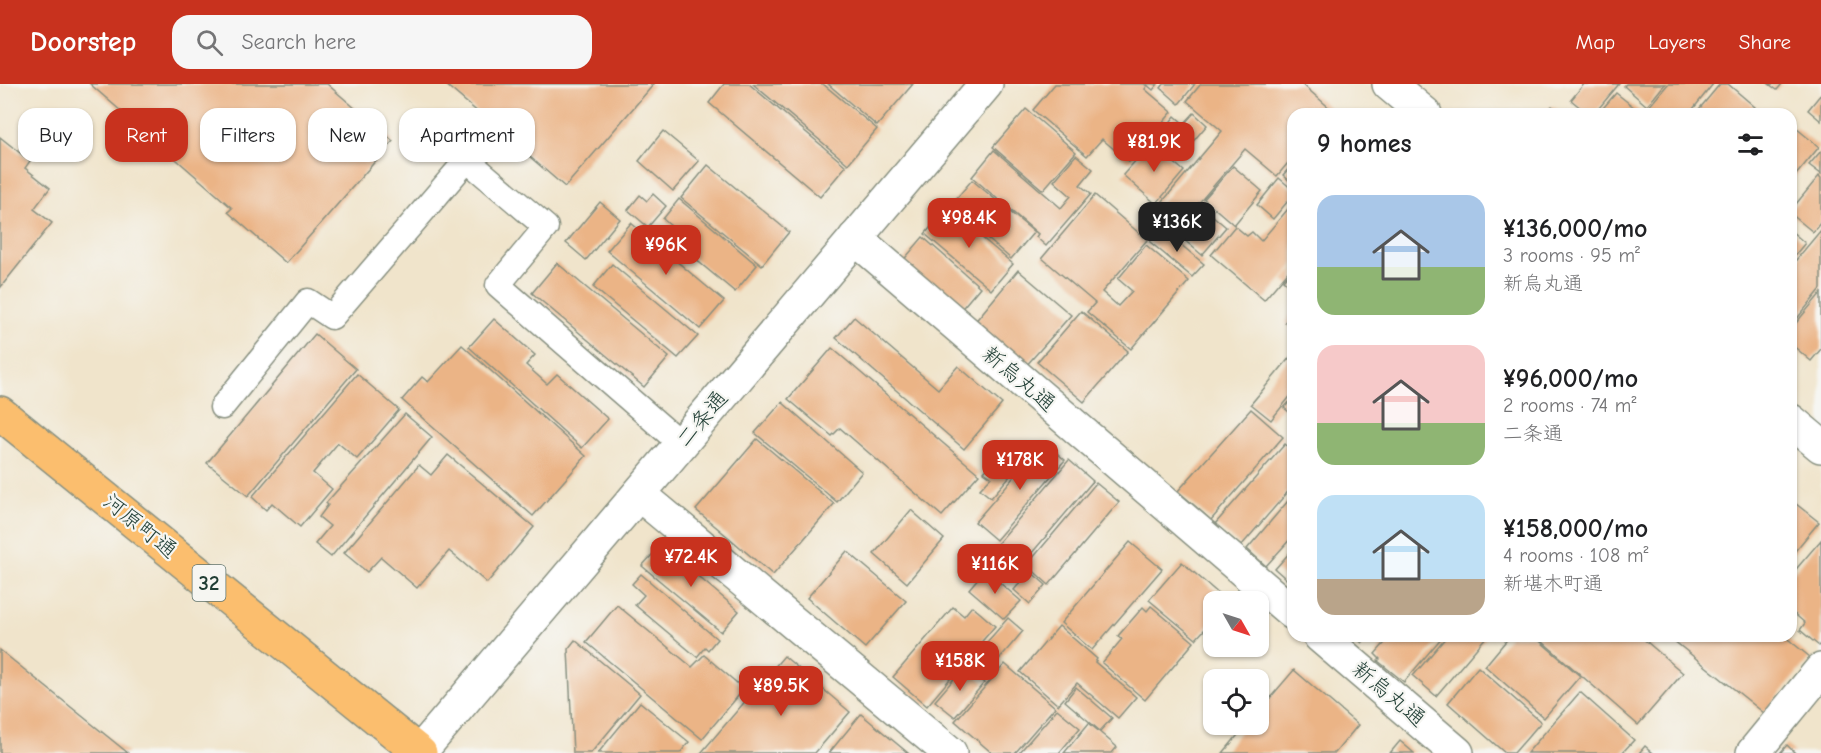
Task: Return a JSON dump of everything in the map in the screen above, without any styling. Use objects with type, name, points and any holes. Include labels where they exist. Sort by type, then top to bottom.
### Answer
[{"type":"main road","name":"河原町通","points":[[0,413],[419,753]]},
{"type":"street","name":"二条通","points":[[419,753],[986,84]]},
{"type":"street","points":[[1392,85],[1418,108]]},
{"type":"street","name":"新烏丸通","points":[[855,238],[1287,608]]},
{"type":"street","points":[[1797,426],[1821,446]]},
{"type":"street","points":[[639,494],[950,753]]},
{"type":"street","name":"新烏丸通","points":[[1327,642],[1457,753]]},
{"type":"street","points":[[1753,753],[1821,670]]},
{"type":"lane","points":[[222,407],[308,301],[332,317],[467,160],[546,227],[498,285],[681,444]]},
{"type":"building","points":[[90,84],[327,84],[355,108],[308,108],[308,162],[375,162],[286,263],[228,212],[232,208],[179,162],[188,162],[188,108],[117,108]]},
{"type":"building","points":[[445,84],[654,84],[565,187],[535,161],[535,108],[473,108]]},
{"type":"building","points":[[724,84],[749,84],[846,166],[820,197],[709,103]]},
{"type":"building","points":[[753,84],[823,84],[877,129],[848,164]]},
{"type":"building","points":[[828,84],[913,84],[877,126]]},
{"type":"building","points":[[1055,84],[1144,84],[1147,86],[1145,89],[1172,112],[1129,162],[1102,139],[1087,156],[1033,110]]},
{"type":"building","points":[[1146,84],[1158,84],[1153,90]]},
{"type":"building","points":[[1164,84],[1195,84],[1179,104],[1161,88]]},
{"type":"building","points":[[1201,84],[1302,84],[1330,108],[1287,108],[1287,164],[1277,176],[1245,149],[1180,225],[1158,207],[1222,131],[1187,101]]},
{"type":"building","points":[[1584,84],[1619,84],[1599,108],[1581,108],[1571,100]]},
{"type":"building","points":[[1626,84],[1665,84],[1647,106],[1624,86]]},
{"type":"building","points":[[1668,84],[1713,84],[1694,108],[1648,108]]},
{"type":"building","points":[[1720,84],[1728,84],[1755,107],[1754,108],[1700,108]]},
{"type":"building","points":[[1769,84],[1782,84],[1777,90]]},
{"type":"building","points":[[1616,93],[1635,108],[1603,108]]},
{"type":"building","points":[[1821,94],[1821,121],[1808,110]]},
{"type":"building","points":[[1026,109],[1076,152],[1043,190],[993,147]]},
{"type":"building","points":[[1194,113],[1207,125],[1184,152],[1169,139],[1162,147],[1155,141],[1175,116],[1184,124]]},
{"type":"building","points":[[1797,129],[1819,147],[1797,174]]},
{"type":"building","points":[[663,131],[699,161],[673,191],[639,161]]},
{"type":"building","points":[[387,136],[393,141],[387,148]]},
{"type":"building","points":[[0,137],[18,151],[18,162],[29,162],[25,168],[50,188],[34,209],[52,223],[0,288]]},
{"type":"building","points":[[1151,143],[1184,171],[1156,204],[1123,175]]},
{"type":"building","points":[[994,150],[1061,208],[1071,196],[1054,181],[1076,155],[1093,169],[1080,185],[1091,194],[1046,246],[1036,237],[1038,234],[972,177]]},
{"type":"building","points":[[1821,151],[1821,174],[1809,165]]},
{"type":"building","points":[[708,165],[789,232],[762,265],[681,198]]},
{"type":"building","points":[[1233,166],[1262,191],[1234,225],[1204,199]]},
{"type":"building","points":[[1819,176],[1821,178],[1821,222],[1813,232],[1797,219],[1797,203]]},
{"type":"building","points":[[1279,178],[1287,185],[1287,202],[1273,219],[1257,205]]},
{"type":"building","points":[[972,180],[1034,232],[1011,259],[950,206]]},
{"type":"building","points":[[653,194],[666,206],[648,227],[628,210],[640,195],[647,201]]},
{"type":"building","points":[[1095,195],[1147,240],[1102,292],[1118,306],[1132,291],[1118,279],[1146,245],[1189,281],[1131,349],[1087,312],[1095,303],[1042,258]]},
{"type":"building","points":[[679,199],[757,265],[735,292],[665,234],[671,226],[663,219]]},
{"type":"building","points":[[600,202],[620,219],[586,260],[566,243]]},
{"type":"building","points":[[1200,205],[1226,227],[1202,255],[1176,233]]},
{"type":"building","points":[[947,208],[1013,264],[991,290],[925,234]]},
{"type":"building","points":[[1287,210],[1287,273],[1264,300],[1211,255],[1235,226],[1247,236],[1252,232],[1261,241]]},
{"type":"building","points":[[631,223],[724,301],[700,329],[607,251]]},
{"type":"building","points":[[1161,228],[1204,264],[1192,277],[1150,242]]},
{"type":"building","points":[[1821,230],[1821,289],[1797,319],[1797,259]]},
{"type":"building","points":[[1797,236],[1805,243],[1797,253]]},
{"type":"building","points":[[923,237],[980,287],[959,312],[901,263]]},
{"type":"building","points":[[557,263],[669,357],[644,387],[532,293]]},
{"type":"building","points":[[612,264],[698,336],[678,358],[593,287]]},
{"type":"building","points":[[1018,270],[1071,315],[1025,367],[974,323]]},
{"type":"building","points":[[1821,293],[1821,349],[1811,361],[1797,349],[1797,322]]},
{"type":"building","points":[[1081,311],[1128,351],[1084,402],[1037,362]]},
{"type":"building","points":[[854,317],[938,389],[958,366],[1002,404],[964,449],[836,338]]},
{"type":"building","points":[[494,319],[535,355],[526,365],[547,384],[557,374],[608,419],[582,448],[469,347]]},
{"type":"building","points":[[315,334],[356,369],[248,496],[207,463]]},
{"type":"building","points":[[462,345],[586,456],[533,516],[402,400],[422,377],[428,382]]},
{"type":"building","points":[[832,348],[979,474],[942,516],[840,428],[832,436],[788,399]]},
{"type":"building","points":[[1287,361],[1287,400],[1271,420],[1251,404]]},
{"type":"building","points":[[357,374],[399,410],[357,459],[338,443],[313,473],[332,489],[300,527],[272,503],[266,510],[252,497]]},
{"type":"building","points":[[782,402],[862,472],[837,502],[755,433]]},
{"type":"building","points":[[1251,409],[1283,437],[1211,520],[1178,491]]},
{"type":"building","points":[[405,414],[432,437],[331,557],[315,544],[330,526],[319,517],[328,505],[326,503]]},
{"type":"building","points":[[757,439],[834,504],[773,575],[696,510]]},
{"type":"building","points":[[1044,442],[1065,460],[996,540],[975,522]]},
{"type":"building","points":[[1285,444],[1287,446],[1287,493],[1241,546],[1215,524]]},
{"type":"building","points":[[1006,448],[1022,462],[991,498],[980,489],[991,477],[984,472]]},
{"type":"building","points":[[448,455],[534,527],[487,583],[449,551],[417,588],[381,557],[367,572],[344,553],[419,465],[431,475]]},
{"type":"building","points":[[1069,460],[1093,481],[1031,554],[1021,546],[1006,563],[992,550]]},
{"type":"building","points":[[1096,483],[1119,502],[1049,585],[1027,565]]},
{"type":"building","points":[[1287,502],[1287,543],[1266,566],[1247,549]]},
{"type":"building","points":[[1797,505],[1819,522],[1797,549]]},
{"type":"building","points":[[911,510],[944,539],[907,583],[874,554]]},
{"type":"building","points":[[1821,540],[1821,643],[1819,646],[1800,630],[1805,623],[1797,616],[1797,568]]},
{"type":"building","points":[[1130,542],[1162,569],[1092,650],[1061,623]]},
{"type":"building","points":[[661,545],[739,611],[721,632],[642,566]]},
{"type":"building","points":[[847,551],[906,601],[865,648],[807,598]]},
{"type":"building","points":[[1287,556],[1287,580],[1275,569]]},
{"type":"building","points":[[1182,562],[1215,591],[1203,591],[1203,631],[1196,639],[1149,600]]},
{"type":"building","points":[[985,570],[1021,601],[1004,619],[969,589]]},
{"type":"building","points":[[1030,571],[1046,585],[1030,604],[1014,590]]},
{"type":"building","points":[[641,574],[717,639],[708,650],[705,647],[697,657],[635,605],[644,595],[632,584]]},
{"type":"building","points":[[617,605],[692,667],[704,655],[744,689],[702,739],[586,642]]},
{"type":"building","points":[[972,606],[995,626],[927,706],[893,677],[953,607],[964,616]]},
{"type":"building","points":[[1151,606],[1194,642],[1145,700],[1102,663],[1122,639],[1118,636],[1143,607],[1147,611]]},
{"type":"building","points":[[1008,618],[1023,631],[983,678],[968,664]]},
{"type":"building","points":[[1059,626],[1097,659],[1095,662],[1136,697],[1118,718],[1077,683],[1058,705],[1020,672]]},
{"type":"building","points":[[575,640],[640,694],[591,753],[573,753],[568,649]]},
{"type":"building","points":[[1386,642],[1438,642],[1404,682],[1378,661],[1380,659],[1375,654]]},
{"type":"building","points":[[1442,642],[1482,642],[1436,696],[1413,676]]},
{"type":"building","points":[[1505,642],[1541,642],[1580,676],[1544,718],[1485,666]]},
{"type":"building","points":[[1543,642],[1647,642],[1683,673],[1638,725]]},
{"type":"building","points":[[1675,642],[1791,642],[1810,657],[1764,713]]},
{"type":"building","points":[[0,650],[128,753],[0,753]]},
{"type":"building","points":[[784,656],[850,712],[815,753],[701,753]]},
{"type":"building","points":[[1005,664],[1055,707],[1015,753],[992,753],[955,721]]},
{"type":"building","points":[[965,666],[984,683],[955,717],[935,701]]},
{"type":"building","points":[[1478,667],[1541,722],[1514,753],[1505,753],[1448,703]]},
{"type":"building","points":[[1294,670],[1358,725],[1335,753],[1223,753],[1238,735],[1269,735],[1269,699]]},
{"type":"building","points":[[1076,687],[1112,718],[1100,731],[1065,701]]},
{"type":"building","points":[[1580,692],[1634,740],[1622,753],[1527,753]]},
{"type":"building","points":[[640,702],[689,742],[680,753],[598,753]]},
{"type":"building","points":[[1057,709],[1080,728],[1059,753],[1019,753]]},
{"type":"building","points":[[861,714],[908,753],[829,753]]},
{"type":"building","points":[[1089,723],[1117,747],[1112,753],[1064,753]]},
{"type":"building","points":[[1400,741],[1414,753],[1390,753]]},
{"type":"building","points":[[1787,745],[1795,753],[1780,753]]},
{"type":"building","points":[[1645,746],[1653,753],[1639,753]]}]
